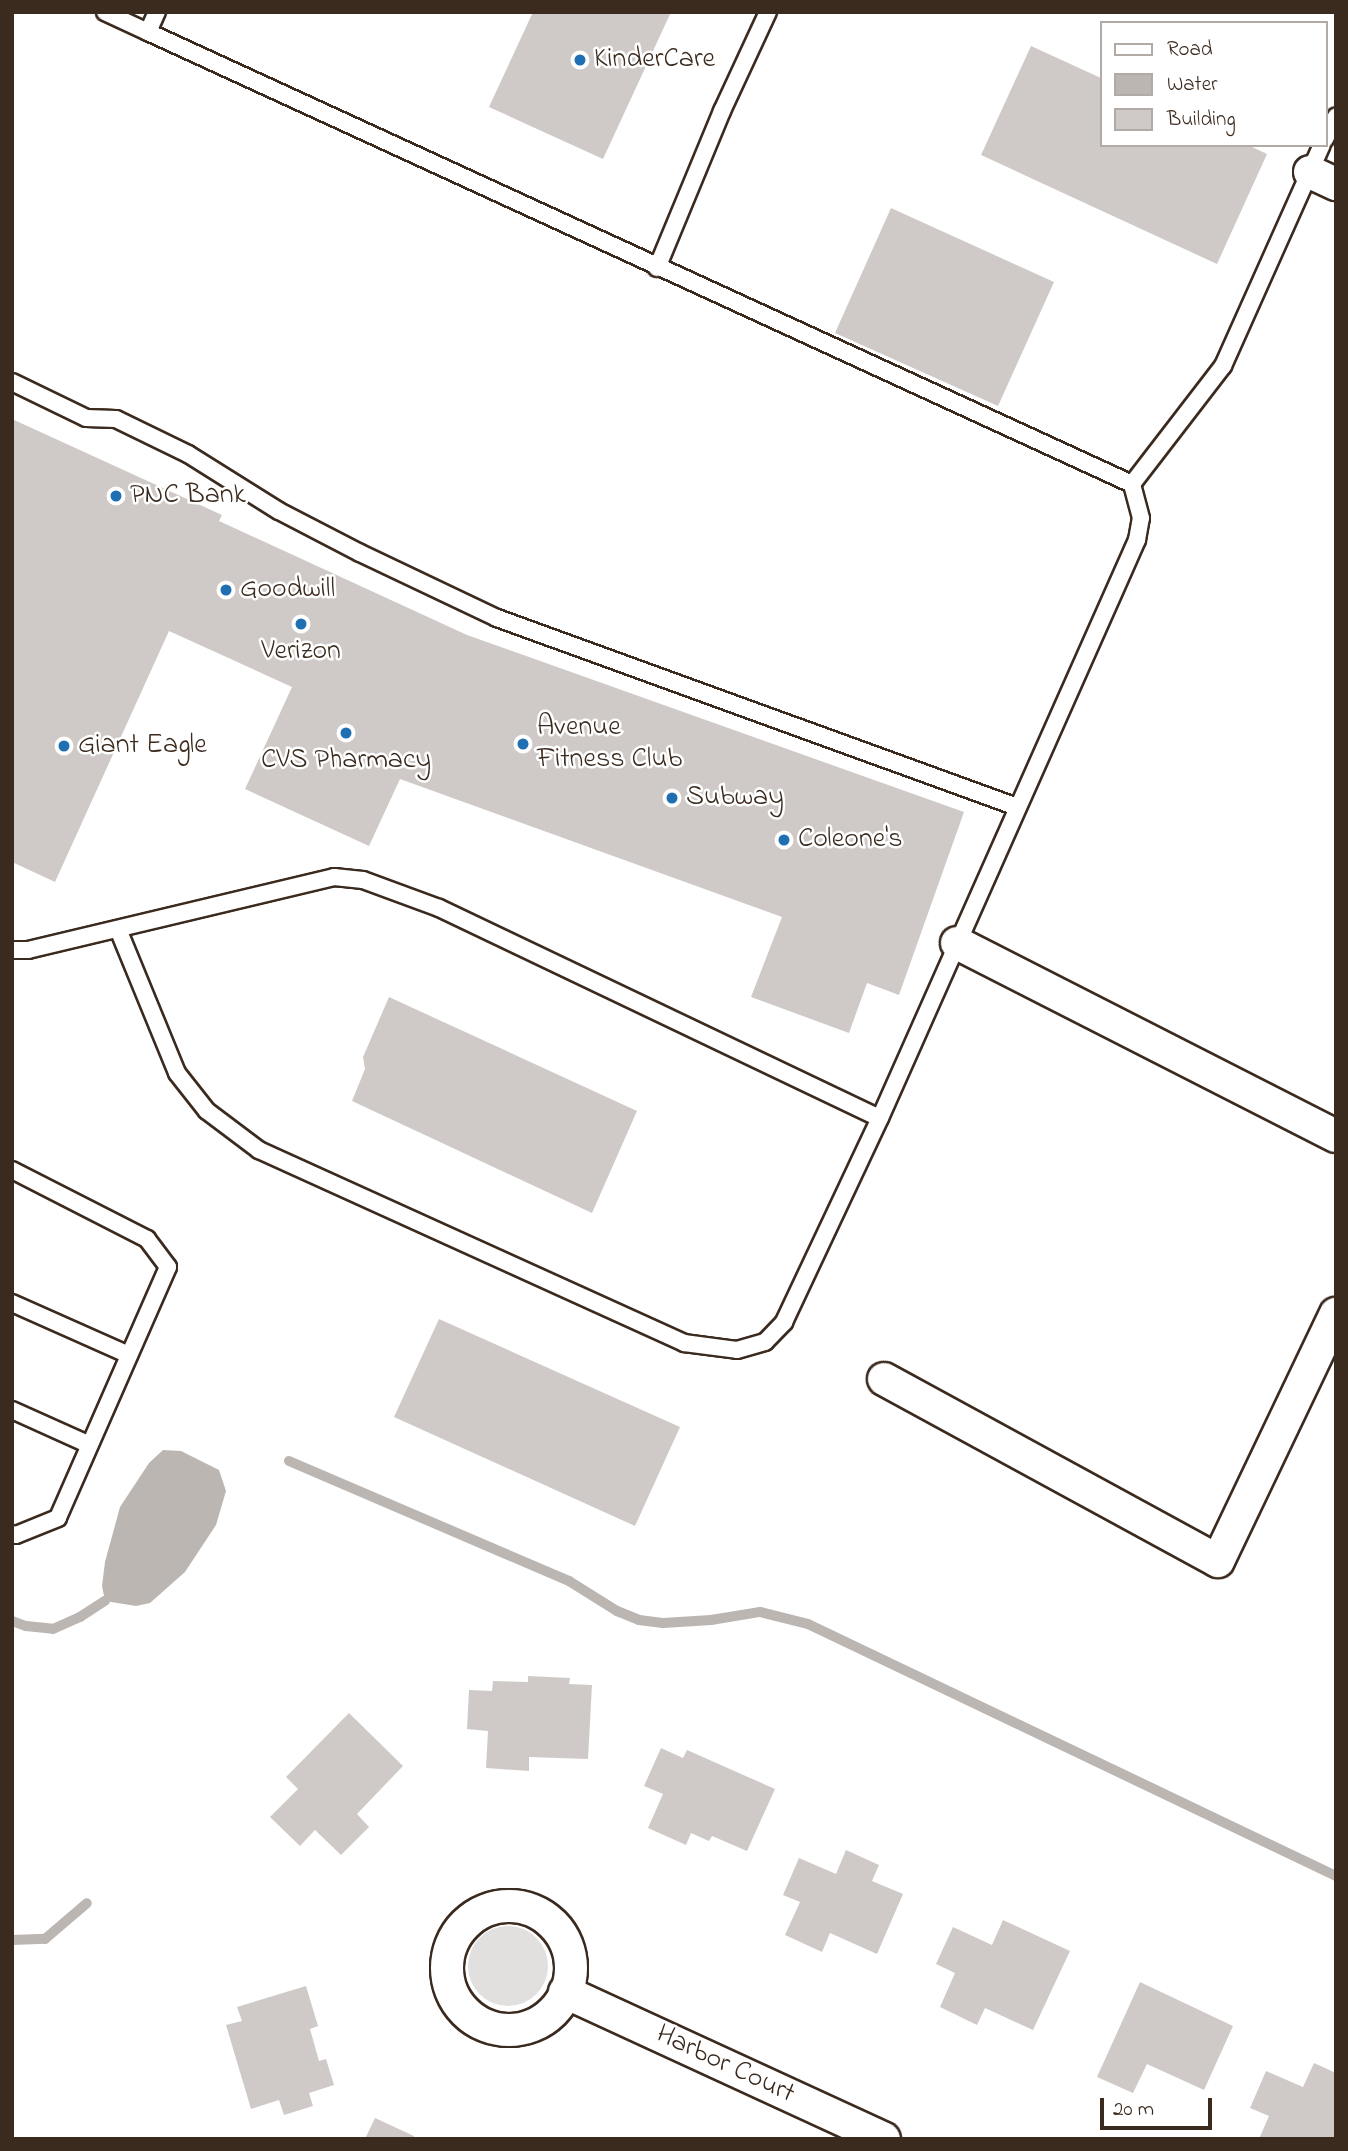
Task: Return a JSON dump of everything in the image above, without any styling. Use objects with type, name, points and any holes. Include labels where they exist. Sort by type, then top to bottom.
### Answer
[{"type":"street","points":[[957,943],[1336,1136]]},
{"type":"street","points":[[884,1379],[1218,1561],[1336,1314]]},
{"type":"street","name":"Harbor Court","points":[[565,1992],[884,2139]]},
{"type":"lane","points":[[105,12],[1132,484]]},
{"type":"lane","points":[[148,32],[156,12]]},
{"type":"lane","points":[[657,268],[722,111],[768,12]]},
{"type":"lane","points":[[1327,135],[1336,116]]},
{"type":"lane","points":[[1132,484],[1223,366],[1323,167]]},
{"type":"lane","points":[[12,382],[86,418],[116,419],[188,454],[279,511],[497,618],[1017,807]]},
{"type":"lane","points":[[118,929],[177,1073],[207,1111],[260,1150],[684,1343],[737,1350],[765,1342],[784,1322],[880,1118],[1137,540],[1141,518],[1132,484]]},
{"type":"lane","points":[[12,950],[28,950],[334,877],[363,880],[439,908],[880,1118]]},
{"type":"lane","points":[[12,1170],[148,1239],[168,1267],[58,1518],[16,1535],[12,1534]]},
{"type":"lane","points":[[12,1303],[129,1355]]},
{"type":"lane","points":[[12,1410],[90,1445]]},
{"type":"shaded area","points":[[500,1926],[516,1926],[537,1937],[548,1958],[548,1974],[537,1995],[516,2006],[500,2006],[486,2000],[474,1988],[468,1974],[468,1958],[474,1944],[486,1932]]},
{"type":"water","points":[[163,1450],[181,1451],[219,1470],[226,1491],[216,1525],[185,1572],[150,1603],[136,1606],[105,1601],[102,1586],[105,1562],[120,1507],[149,1463]]},
{"type":"building","name":"KinderCare","points":[[533,12],[671,12],[603,159],[489,107]]},
{"type":"building","points":[[1031,46],[1100,78],[1100,147],[1252,147],[1267,154],[1217,264],[981,155]]},
{"type":"building","points":[[891,208],[1054,282],[998,406],[835,333]]},
{"type":"building","points":[[12,419],[222,515],[219,521],[467,635],[964,812],[899,995],[867,983],[849,1033],[751,997],[782,917],[400,779],[369,846],[245,789],[292,687],[169,631],[55,882],[12,862]]},
{"type":"building","points":[[389,997],[637,1111],[592,1213],[352,1101],[365,1069],[363,1057]]},
{"type":"building","points":[[439,1319],[680,1427],[635,1526],[394,1417]]},
{"type":"building","points":[[528,1676],[570,1678],[569,1684],[592,1685],[588,1759],[529,1757],[529,1771],[486,1768],[488,1731],[467,1729],[469,1690],[492,1691],[493,1681],[528,1682]]},
{"type":"building","points":[[349,1713],[403,1766],[357,1814],[369,1827],[341,1855],[315,1830],[300,1846],[270,1817],[298,1789],[286,1777]]},
{"type":"building","points":[[661,1748],[683,1758],[687,1750],[775,1789],[747,1851],[712,1836],[709,1841],[691,1833],[686,1845],[648,1828],[663,1794],[644,1786]]},
{"type":"building","points":[[846,1850],[879,1865],[872,1881],[903,1894],[877,1954],[830,1933],[822,1952],[785,1935],[800,1902],[783,1895],[799,1858],[836,1874]]},
{"type":"building","points":[[1003,1920],[1070,1951],[1033,2030],[985,2008],[977,2025],[940,2007],[955,1973],[936,1964],[953,1927],[992,1945]]},
{"type":"building","points":[[1140,1982],[1233,2026],[1204,2090],[1147,2064],[1133,2093],[1097,2077]]},
{"type":"building","points":[[306,1986],[318,2026],[310,2029],[319,2061],[326,2059],[334,2085],[309,2093],[313,2106],[284,2115],[279,2100],[251,2109],[226,2025],[242,2021],[237,2007]]},
{"type":"building","points":[[1314,2063],[1336,2073],[1336,2139],[1259,2139],[1269,2116],[1250,2108],[1266,2071],[1303,2087]]},
{"type":"building","points":[[375,2118],[414,2136],[413,2139],[365,2139]]},
{"type":"waterway","points":[[289,1461],[569,1581],[617,1611],[639,1620],[663,1623],[711,1620],[760,1612],[808,1624],[1336,1876]]},
{"type":"waterway","points":[[12,1621],[26,1626],[53,1629],[80,1617],[105,1601]]},
{"type":"waterway","points":[[12,1940],[45,1939],[87,1903]]},
{"type":"place","name":"KinderCare","points":[[580,60]]},
{"type":"place","name":"PNC Bank","points":[[116,496]]},
{"type":"place","name":"Goodwill","points":[[226,590]]},
{"type":"place","name":"Verizon","points":[[301,624]]},
{"type":"place","name":"CVS Pharmacy","points":[[346,733]]},
{"type":"place","name":"Avenue Fitness Club","points":[[523,744]]},
{"type":"place","name":"Giant Eagle","points":[[64,746]]},
{"type":"place","name":"Subway","points":[[672,798]]},
{"type":"place","name":"Coleone's","points":[[784,840]]}]
